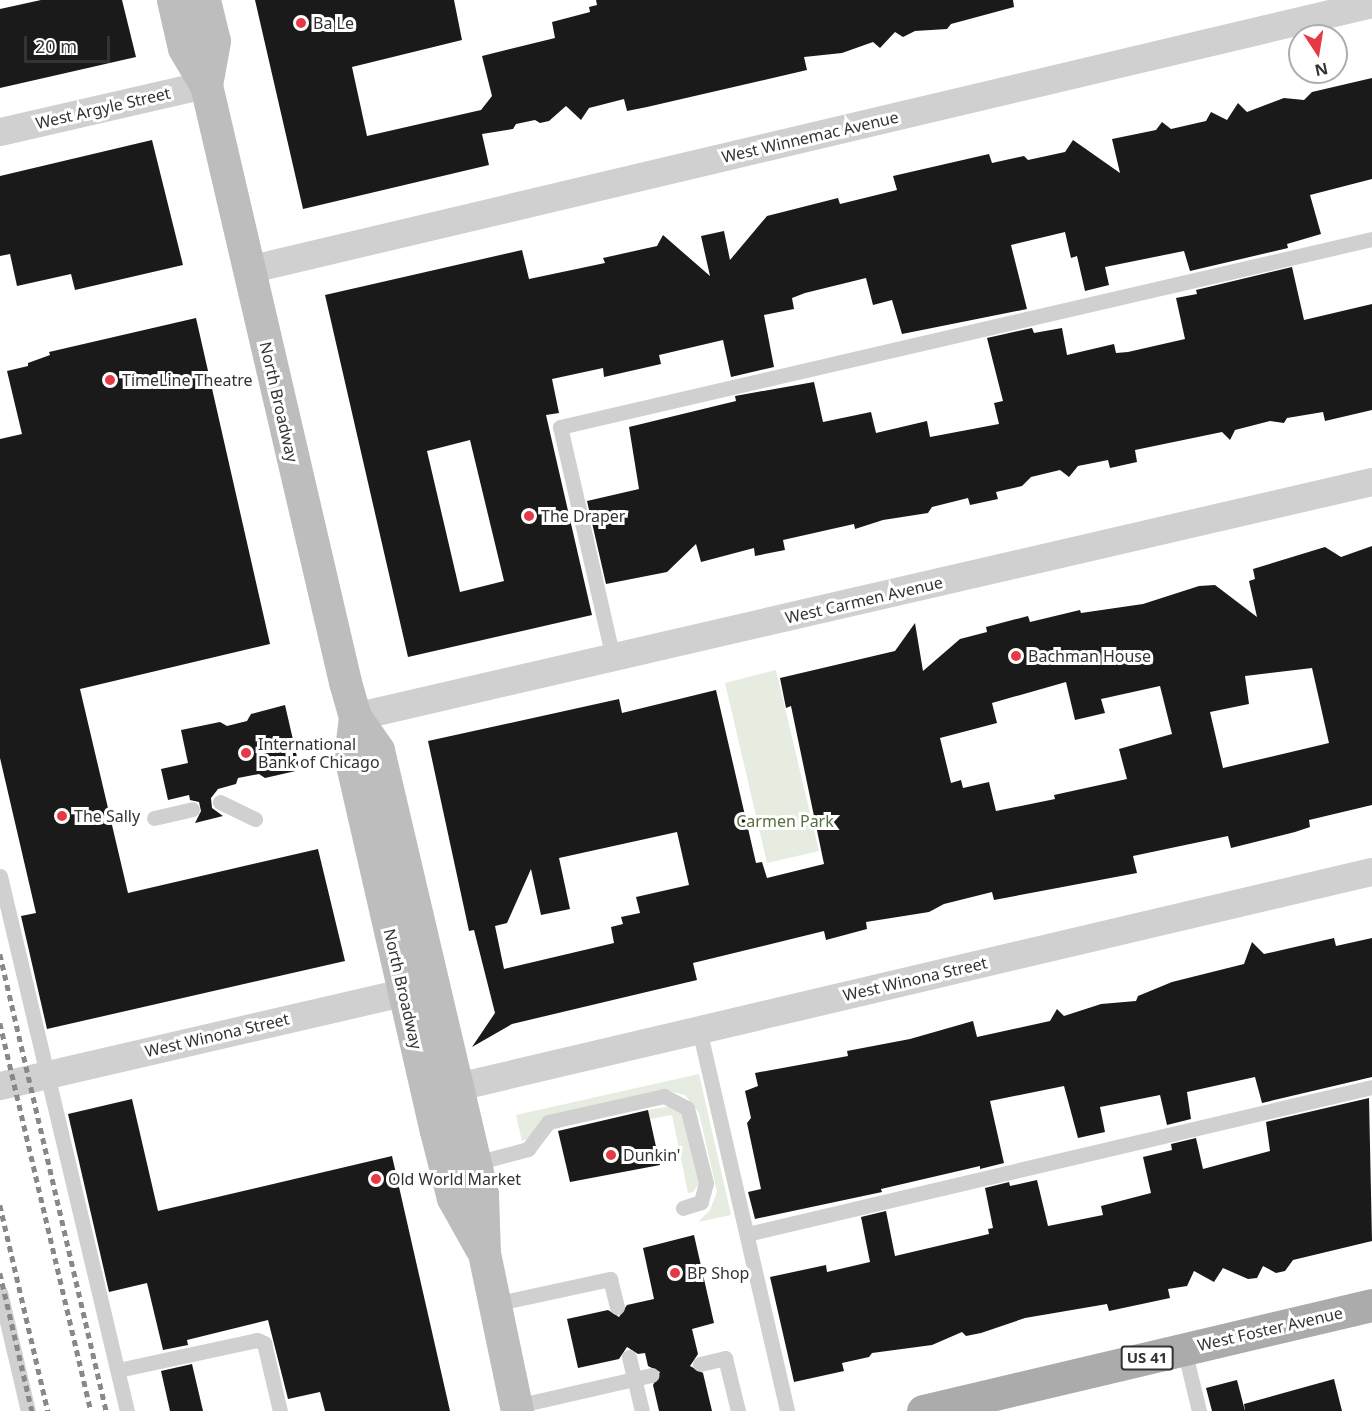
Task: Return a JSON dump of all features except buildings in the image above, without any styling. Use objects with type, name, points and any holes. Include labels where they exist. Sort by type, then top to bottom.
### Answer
[{"type":"main road","name":"North Broadway","points":[[173,0],[184,48],[206,85],[355,717],[378,750],[453,1198],[484,1253]]},
{"type":"main road","name":"North Broadway","points":[[204,0],[214,41],[206,85]]},
{"type":"main road","name":"North Broadway","points":[[419,989],[458,1086],[482,1194],[484,1253],[517,1409]]},
{"type":"main road","name":"West Foster Avenue","points":[[923,1411],[976,1405],[1184,1349],[1372,1305]]},
{"type":"street","name":"West Winnemac Avenue","points":[[249,270],[1372,4]]},
{"type":"street","name":"West Argyle Street","points":[[0,132],[206,85]]},
{"type":"street","name":"West Carmen Avenue","points":[[355,717],[1372,482]]},
{"type":"street","name":"West Winona Street","points":[[458,1086],[1372,872]]},
{"type":"street","name":"West Winona Street","points":[[0,1086],[419,989]]},
{"type":"lane","points":[[613,658],[561,427],[1372,239]]},
{"type":"lane","points":[[220,802],[255,819]]},
{"type":"lane","points":[[154,818],[192,809]]},
{"type":"lane","points":[[0,876],[127,1411]]},
{"type":"lane","points":[[699,1029],[787,1411]]},
{"type":"lane","points":[[747,1234],[1372,1087]]},
{"type":"lane","points":[[475,1163],[528,1149],[548,1122],[664,1096],[687,1108],[706,1183],[701,1202],[683,1208]]},
{"type":"lane","points":[[494,1304],[610,1279],[617,1307]]},
{"type":"lane","points":[[0,1292],[28,1411]]},
{"type":"lane","points":[[118,1370],[257,1340],[264,1343],[280,1411]]},
{"type":"lane","points":[[1184,1349],[1198,1411]]},
{"type":"lane","points":[[629,1357],[642,1411]]},
{"type":"lane","points":[[700,1364],[725,1358],[738,1411]]},
{"type":"lane","points":[[517,1409],[651,1375]]},
{"type":"green space","name":"Carmen Park","points":[[776,670],[819,851],[767,863],[725,683]]},
{"type":"green space","points":[[699,1074],[731,1215],[698,1222],[710,1210],[717,1192],[699,1113],[685,1095],[664,1090],[522,1141],[516,1115]]},
{"type":"green space","points":[[671,1106],[681,1114],[699,1184],[693,1192],[688,1193],[672,1115],[650,1119],[648,1110]]},
{"type":"railway","points":[[0,954],[106,1411]]},
{"type":"railway","points":[[0,1023],[91,1411]]},
{"type":"railway","points":[[0,1205],[48,1411]]},
{"type":"railway","points":[[0,1273],[32,1411]]},
{"type":"place","name":"Ba Le","points":[[301,23]]},
{"type":"place","name":"TimeLine Theatre","points":[[110,380]]},
{"type":"place","name":"The Draper","points":[[529,516]]},
{"type":"place","name":"Bachman House","points":[[1016,656]]},
{"type":"place","name":"International Bank of Chicago","points":[[246,753]]},
{"type":"place","name":"The Sally","points":[[62,816]]},
{"type":"place","name":"Dunkin'","points":[[611,1155]]},
{"type":"place","name":"Old World Market","points":[[376,1179]]},
{"type":"place","name":"BP Shop","points":[[675,1273]]}]
